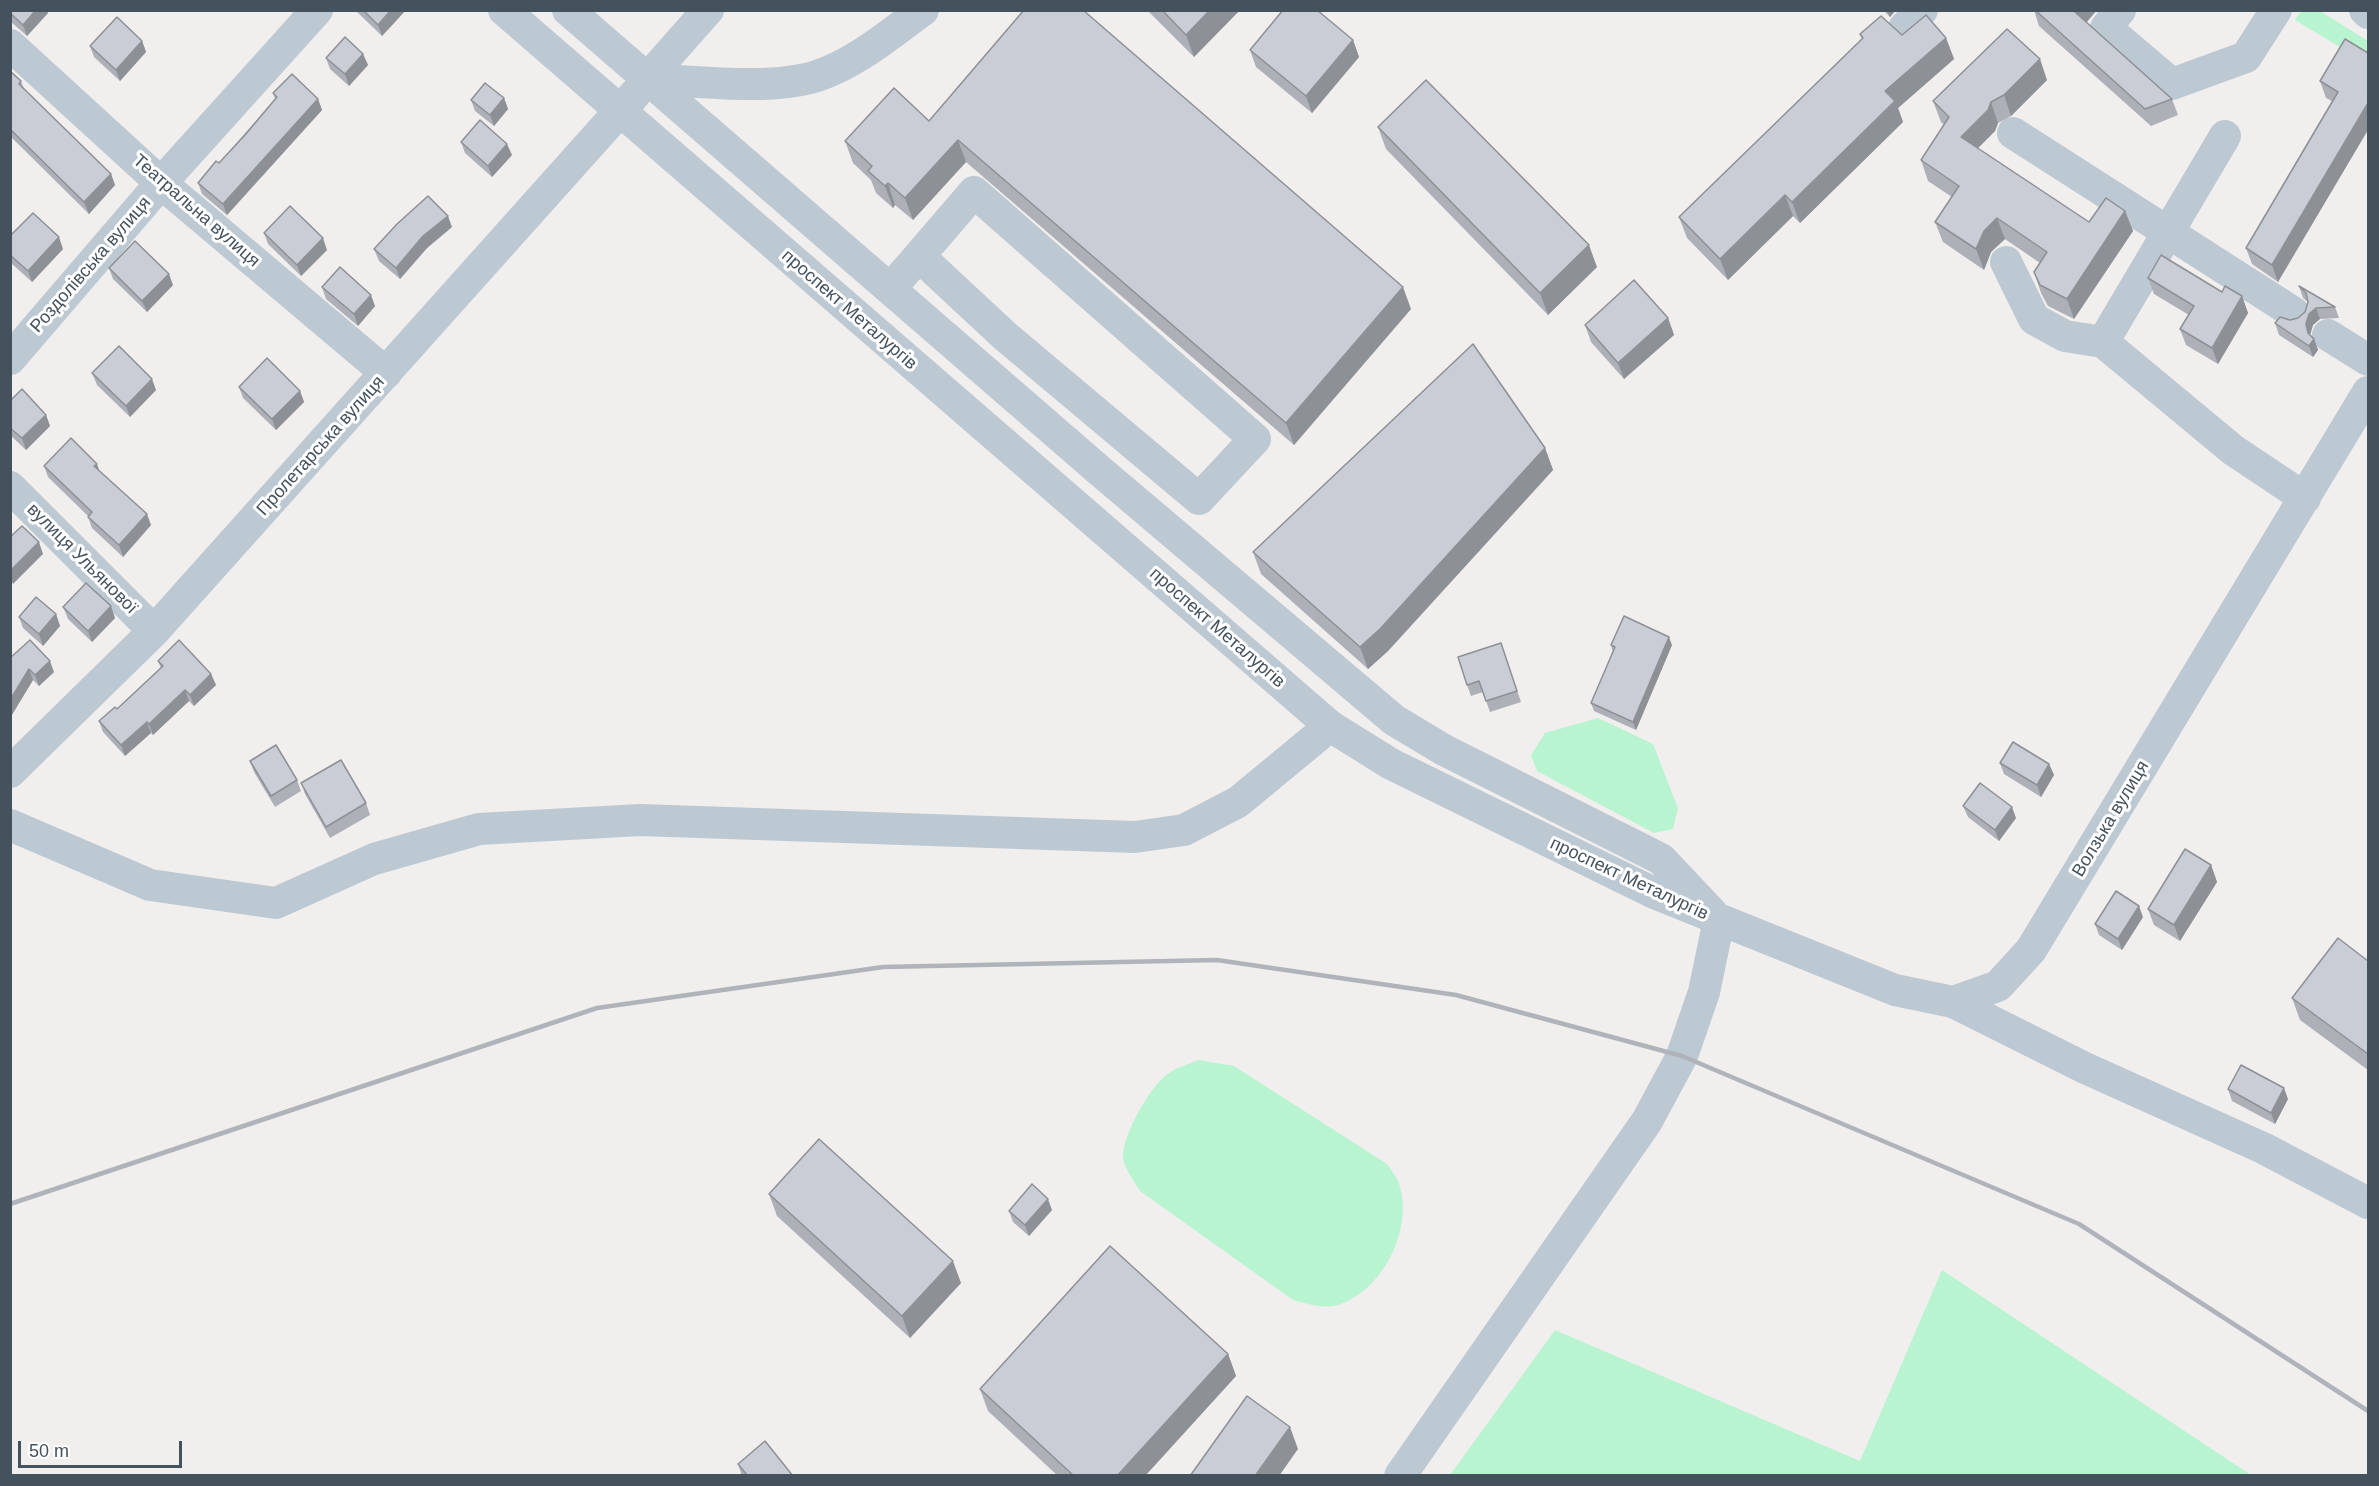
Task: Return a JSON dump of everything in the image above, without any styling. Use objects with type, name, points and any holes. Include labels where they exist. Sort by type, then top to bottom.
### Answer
[{"type":"street","name":"Роздолівська вулиця","points":[[10,359],[161,183],[317,10]]},
{"type":"street","name":"проспект Металургів","points":[[504,10],[1330,726],[1402,770],[1654,893],[1719,920]]},
{"type":"street","name":"проспект Металургів","points":[[568,10],[1100,471],[1394,720],[1444,750],[1661,859],[1719,920]]},
{"type":"street","points":[[647,79],[708,10]]},
{"type":"street","points":[[647,79],[778,84],[818,76],[862,54],[923,10]]},
{"type":"street","points":[[2120,10],[2106,27],[2172,84],[2246,57],[2276,10]]},
{"type":"street","name":"Театральна вулиця","points":[[10,45],[161,183],[386,374]]},
{"type":"street","name":"Пролетарська вулиця","points":[[10,772],[154,631],[621,111],[647,79]]},
{"type":"street","points":[[2013,133],[2294,313]]},
{"type":"street","points":[[2103,342],[2225,136]]},
{"type":"street","points":[[890,289],[974,192],[1255,438],[1199,499],[1005,336],[919,256]]},
{"type":"street","points":[[2006,262],[2034,319],[2065,336],[2103,342],[2233,450],[2304,498]]},
{"type":"street","points":[[2328,335],[2368,360]]},
{"type":"street","name":"Волзька вулиця","points":[[1953,1002],[1998,986],[2031,950],[2368,392]]},
{"type":"street","points":[[1074,505],[1085,503],[1094,495],[1100,484],[1100,471]]},
{"type":"street","name":"вулиця Ульянової","points":[[10,488],[154,631]]},
{"type":"street","points":[[10,825],[150,885],[276,903],[374,859],[479,829],[640,820],[1135,837],[1184,830],[1238,802],[1330,726]]},
{"type":"street","points":[[1401,1476],[1647,1121],[1682,1056],[1704,992],[1719,920],[1895,990],[1953,1002],[2085,1068],[2263,1148],[2368,1203]]},
{"type":"green space","points":[[2301,11],[2320,11],[2368,41],[2368,64],[2295,20]]},
{"type":"green space","points":[[1598,718],[1653,744],[1678,808],[1673,829],[1654,833],[1537,771],[1531,755],[1545,733]]},
{"type":"green space","points":[[1198,1060],[1234,1066],[1387,1164],[1394,1174],[1403,1201],[1398,1238],[1381,1272],[1354,1298],[1338,1305],[1327,1306],[1316,1306],[1293,1300],[1140,1191],[1123,1158],[1125,1143],[1134,1120],[1148,1096],[1164,1077],[1175,1069]]},
{"type":"green space","points":[[1942,1270],[2251,1475],[1450,1475],[1555,1330],[1860,1461]]},
{"type":"building","points":[[10,10],[36,10],[23,25],[10,13]]},
{"type":"building","points":[[363,10],[391,10],[378,25]]},
{"type":"building","points":[[1024,10],[1083,10],[1403,287],[1286,423],[958,140],[905,198],[888,183],[885,186],[868,171],[872,166],[845,141],[894,88],[929,121]]},
{"type":"building","points":[[1162,10],[1210,10],[1186,35]]},
{"type":"building","points":[[1283,10],[1317,10],[1353,40],[1306,96],[1250,50]]},
{"type":"building","points":[[2035,10],[2076,10],[2075,12],[2172,99],[2145,109]]},
{"type":"building","points":[[1926,15],[1946,38],[1885,91],[1895,101],[1792,202],[1785,195],[1720,259],[1679,217],[1863,38],[1860,34],[1881,16],[1902,35]]},
{"type":"building","points":[[117,17],[142,41],[116,70],[90,46]]},
{"type":"building","points":[[2007,29],[2040,59],[2004,95],[1991,102],[1988,110],[1961,137],[2089,222],[2106,198],[2125,211],[2067,299],[2040,285],[2034,272],[2047,252],[1997,218],[1984,231],[1976,249],[1935,222],[1959,186],[1921,160],[1949,117],[1933,101]]},
{"type":"building","points":[[345,37],[363,54],[345,74],[326,58]]},
{"type":"building","points":[[2345,39],[2368,53],[2368,103],[2272,265],[2246,248],[2338,92],[2320,81]]},
{"type":"building","points":[[10,71],[21,81],[19,84],[111,174],[84,202],[10,129]]},
{"type":"building","points":[[292,74],[318,99],[223,204],[198,183],[216,161],[219,163],[245,135],[277,97],[273,93]]},
{"type":"building","points":[[1426,80],[1589,245],[1540,293],[1378,127]]},
{"type":"building","points":[[485,83],[504,98],[490,115],[471,100]]},
{"type":"building","points":[[480,120],[507,144],[488,166],[461,142]]},
{"type":"building","points":[[428,196],[448,216],[423,236],[396,268],[374,249]]},
{"type":"building","points":[[290,206],[323,238],[297,265],[264,233]]},
{"type":"building","points":[[33,213],[59,237],[28,271],[10,255],[10,236]]},
{"type":"building","points":[[135,241],[169,274],[142,301],[109,268]]},
{"type":"building","points":[[2161,255],[2222,292],[2225,286],[2242,296],[2212,348],[2180,329],[2194,306],[2148,278]]},
{"type":"building","points":[[340,267],[371,295],[354,314],[322,287]]},
{"type":"building","points":[[1634,280],[1668,318],[1618,363],[1585,325]]},
{"type":"building","points":[[2299,286],[2335,307],[2316,308],[2309,314],[2306,324],[2308,333],[2314,339],[2309,346],[2275,323],[2280,317],[2290,320],[2298,318],[2305,312],[2308,302],[2306,293]]},
{"type":"building","points":[[1473,344],[1545,448],[1380,629],[1360,647],[1253,552]]},
{"type":"building","points":[[119,346],[152,379],[126,406],[92,373]]},
{"type":"building","points":[[267,358],[300,391],[272,419],[239,387]]},
{"type":"building","points":[[22,389],[46,415],[22,438],[10,428],[10,401]]},
{"type":"building","points":[[71,438],[97,464],[94,466],[147,514],[119,545],[88,517],[92,512],[44,466]]},
{"type":"building","points":[[22,526],[39,542],[10,571],[10,537]]},
{"type":"building","points":[[86,583],[111,606],[88,631],[63,607]]},
{"type":"building","points":[[36,597],[56,614],[39,634],[19,617]]},
{"type":"building","points":[[1624,616],[1669,637],[1633,722],[1591,703],[1615,647],[1611,645]]},
{"type":"building","points":[[30,640],[50,661],[35,675],[29,669],[10,700],[10,658]]},
{"type":"building","points":[[179,640],[211,674],[190,695],[185,690],[149,724],[147,722],[121,745],[99,721],[115,707],[117,709],[163,666],[158,661]]},
{"type":"building","points":[[1501,643],[1517,691],[1486,701],[1479,681],[1467,685],[1458,657]]},
{"type":"building","points":[[2013,742],[2049,764],[2037,785],[2000,763]]},
{"type":"building","points":[[276,745],[297,780],[271,796],[250,761]]},
{"type":"building","points":[[341,760],[366,803],[326,827],[301,783]]},
{"type":"building","points":[[1980,783],[2012,807],[1995,830],[1963,806]]},
{"type":"building","points":[[2185,849],[2211,865],[2174,925],[2148,909]]},
{"type":"building","points":[[2116,891],[2139,906],[2118,939],[2095,924]]},
{"type":"building","points":[[2338,938],[2368,961],[2368,1054],[2292,998]]},
{"type":"building","points":[[2241,1065],[2284,1088],[2271,1113],[2228,1089]]},
{"type":"building","points":[[819,1139],[953,1261],[902,1316],[769,1194]]},
{"type":"building","points":[[1032,1184],[1048,1199],[1025,1225],[1009,1211]]},
{"type":"building","points":[[1110,1246],[1228,1354],[1117,1476],[1074,1476],[980,1389]]},
{"type":"building","points":[[1247,1396],[1290,1427],[1255,1476],[1190,1476]]},
{"type":"building","points":[[765,1441],[793,1476],[748,1476],[738,1464]]},
{"type":"railway","points":[[10,1204],[597,1008],[883,967],[1217,960],[1456,995],[1682,1056],[2079,1224],[2368,1411]]}]
